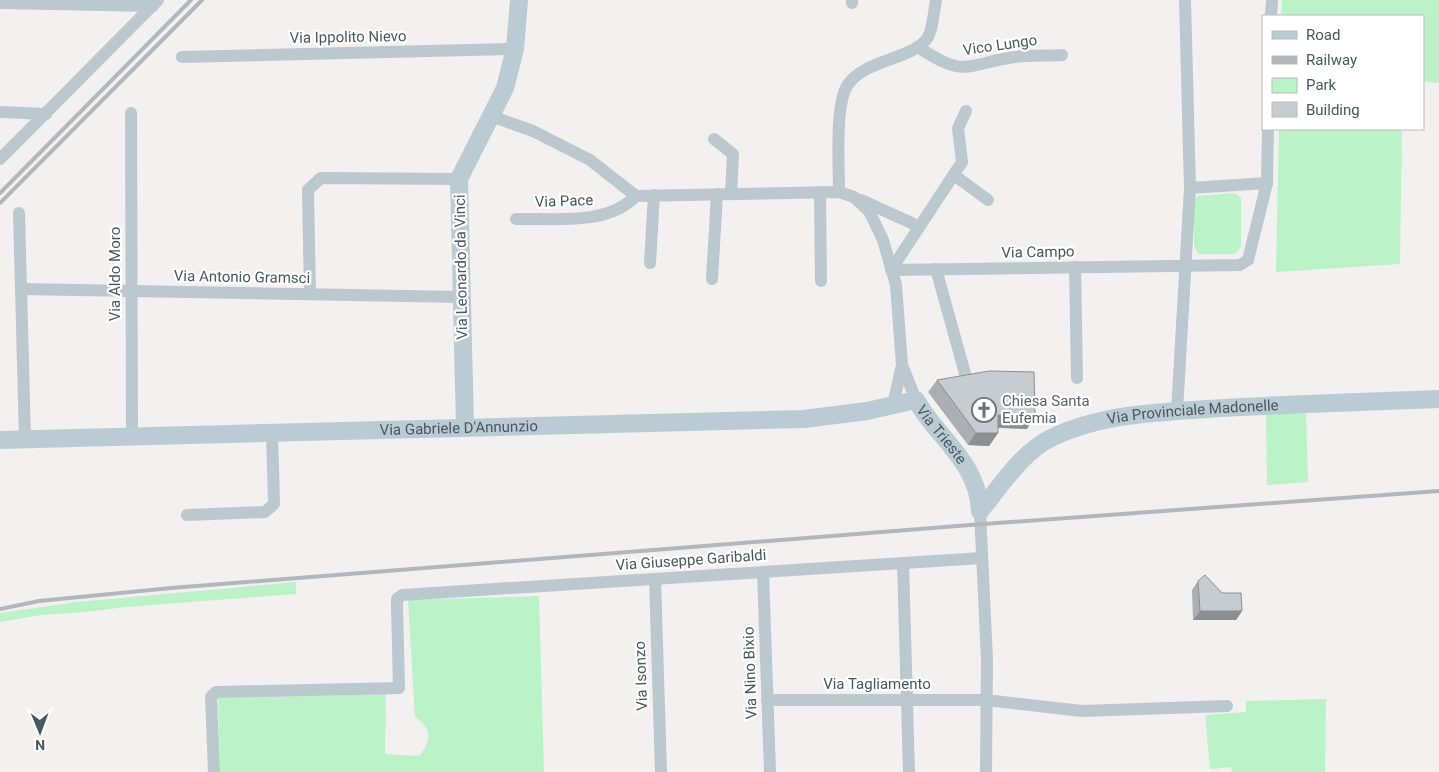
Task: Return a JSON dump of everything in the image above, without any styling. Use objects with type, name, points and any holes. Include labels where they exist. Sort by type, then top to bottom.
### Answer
[{"type":"street","name":"Via Leonardo da Vinci","points":[[465,426],[458,178],[505,88],[515,49],[519,0]]},
{"type":"street","points":[[838,192],[840,104],[847,85],[863,70],[918,47],[928,37],[936,0]]},
{"type":"street","points":[[1177,411],[1190,188],[1185,0]]},
{"type":"street","points":[[1271,15],[1272,0]]},
{"type":"street","points":[[0,3],[155,3]]},
{"type":"street","points":[[0,159],[155,3]]},
{"type":"street","name":"Vico Lungo","points":[[918,47],[942,64],[960,68],[1015,57],[1062,55]]},
{"type":"street","name":"Via Ippolito Nievo","points":[[182,57],[515,49]]},
{"type":"street","points":[[891,270],[918,226],[962,162],[958,128],[966,111]]},
{"type":"street","points":[[0,112],[46,114]]},
{"type":"street","name":"Via Aldo Moro","points":[[131,113],[132,435]]},
{"type":"street","points":[[491,116],[533,131],[590,160],[636,196],[838,192],[854,197],[918,226]]},
{"type":"street","name":"Via Campo","points":[[891,270],[1240,265],[1248,260],[1266,183],[1268,130]]},
{"type":"street","points":[[714,139],[733,154],[730,194]]},
{"type":"street","points":[[954,175],[988,200]]},
{"type":"street","points":[[310,294],[308,190],[321,178],[458,178]]},
{"type":"street","points":[[1190,188],[1266,183]]},
{"type":"street","points":[[820,192],[821,281]]},
{"type":"street","points":[[712,279],[717,194]]},
{"type":"street","points":[[650,264],[654,195]]},
{"type":"street","name":"Via Pace","points":[[516,219],[601,216],[626,206],[636,196]]},
{"type":"street","name":"Via Trieste","points":[[854,197],[869,212],[883,240],[896,285],[902,365],[916,400],[969,468],[980,498],[980,511]]},
{"type":"street","points":[[19,213],[25,439]]},
{"type":"street","points":[[1075,267],[1077,378]]},
{"type":"street","points":[[936,269],[966,377]]},
{"type":"street","name":"Via Antonio Gramsci","points":[[21,289],[461,297]]},
{"type":"street","points":[[893,405],[902,365]]},
{"type":"street","name":"Via Provinciale Madonelle","points":[[980,511],[1025,455],[1050,438],[1092,423],[1123,415],[1268,405],[1439,399]]},
{"type":"street","name":"Via Gabriele D'Annunzio","points":[[0,440],[465,426],[804,419],[867,412],[916,400]]},
{"type":"street","points":[[187,515],[265,512],[274,504],[272,432]]},
{"type":"street","points":[[980,511],[987,660],[986,772]]},
{"type":"street","name":"Via Giuseppe Garibaldi","points":[[214,772],[211,697],[216,692],[400,688],[397,599],[402,595],[982,558]]},
{"type":"street","points":[[904,563],[909,772]]},
{"type":"street","name":"Via Nino Bixio","points":[[763,572],[770,772]]},
{"type":"street","name":"Via Isonzo","points":[[655,579],[660,772]]},
{"type":"street","name":"Via Tagliamento","points":[[767,700],[986,700],[1082,711],[1227,706]]},
{"type":"green space","points":[[1282,0],[1439,0],[1439,83],[1424,82],[1424,15],[1281,15]]},
{"type":"green space","points":[[1279,130],[1402,130],[1400,264],[1276,272]]},
{"type":"green space","points":[[1235,193],[1241,198],[1241,247],[1235,254],[1199,254],[1194,247],[1194,201],[1198,196]]},
{"type":"green space","points":[[1266,413],[1306,413],[1308,482],[1267,485]]},
{"type":"green space","points":[[296,582],[296,594],[125,607],[41,615],[0,622],[0,613],[77,602]]},
{"type":"green space","points":[[539,596],[544,772],[220,772],[218,698],[386,694],[385,754],[419,756],[426,745],[428,735],[425,726],[415,717],[408,600]]},
{"type":"green space","points":[[1326,699],[1325,772],[1232,772],[1231,767],[1210,769],[1205,715],[1246,712],[1246,701]]},
{"type":"building","name":"Chiesa Santa Eufemia","points":[[989,371],[1034,372],[1035,416],[998,415],[998,433],[976,433],[937,380]]},
{"type":"building","points":[[1205,575],[1222,593],[1241,593],[1242,611],[1200,611],[1198,581]]},
{"type":"railway","points":[[0,193],[191,0]]},
{"type":"railway","points":[[0,203],[202,0]]},
{"type":"railway","points":[[0,609],[39,601],[171,588],[970,525],[1439,491]]},
{"type":"place","name":"Chiesa Santa Eufemia","points":[[984,410]]}]
